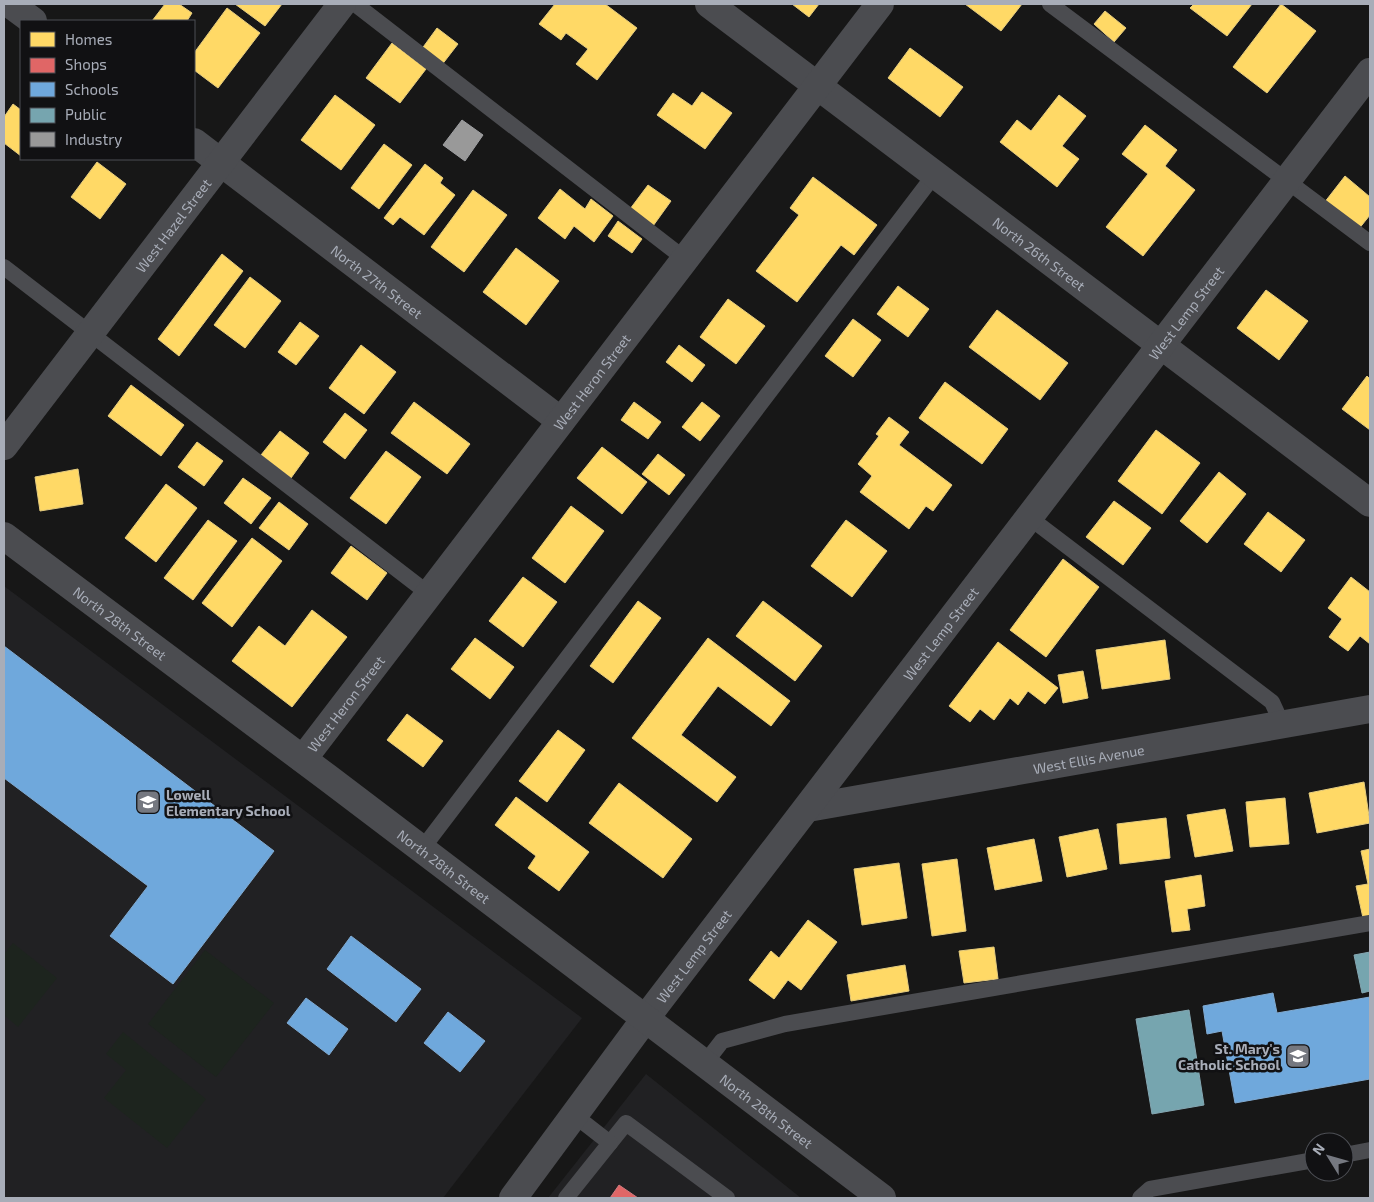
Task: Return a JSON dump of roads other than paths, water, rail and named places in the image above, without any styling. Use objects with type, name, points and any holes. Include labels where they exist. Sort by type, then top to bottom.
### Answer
[{"type":"street","points":[[10,4],[32,20]]},
{"type":"street","name":"West Hazel Street","points":[[4,446],[342,4]]},
{"type":"street","name":"North 26th Street","points":[[709,4],[1370,503]]},
{"type":"street","name":"West Heron Street","points":[[303,759],[880,4]]},
{"type":"street","name":"West Lemp Street","points":[[512,1198],[645,1019],[1370,72]]},
{"type":"street","name":"North 27th Street","points":[[195,143],[561,421]]},
{"type":"street","name":"North 28th Street","points":[[4,536],[422,848],[882,1198]]},
{"type":"street","name":"West Ellis Avenue","points":[[808,808],[1370,709]]},
{"type":"lane","points":[[355,4],[685,259]]},
{"type":"lane","points":[[1050,4],[1370,244]]},
{"type":"lane","points":[[422,848],[935,174]]},
{"type":"lane","points":[[4,267],[429,594]]},
{"type":"lane","points":[[1030,518],[1272,702],[1282,724]]},
{"type":"lane","points":[[705,1063],[722,1041],[785,1024],[1370,924]]},
{"type":"lane","points":[[574,1115],[610,1143]]},
{"type":"lane","points":[[566,1198],[626,1123],[727,1198]]},
{"type":"lane","points":[[1354,1153],[1370,1150]]},
{"type":"lane","points":[[1140,1198],[1150,1189],[1304,1162]]},
{"type":"place","name":"Lowell Elementary School","points":[[148,802]]},
{"type":"place","name":"St. Mary's Catholic School","points":[[1298,1056]]}]
